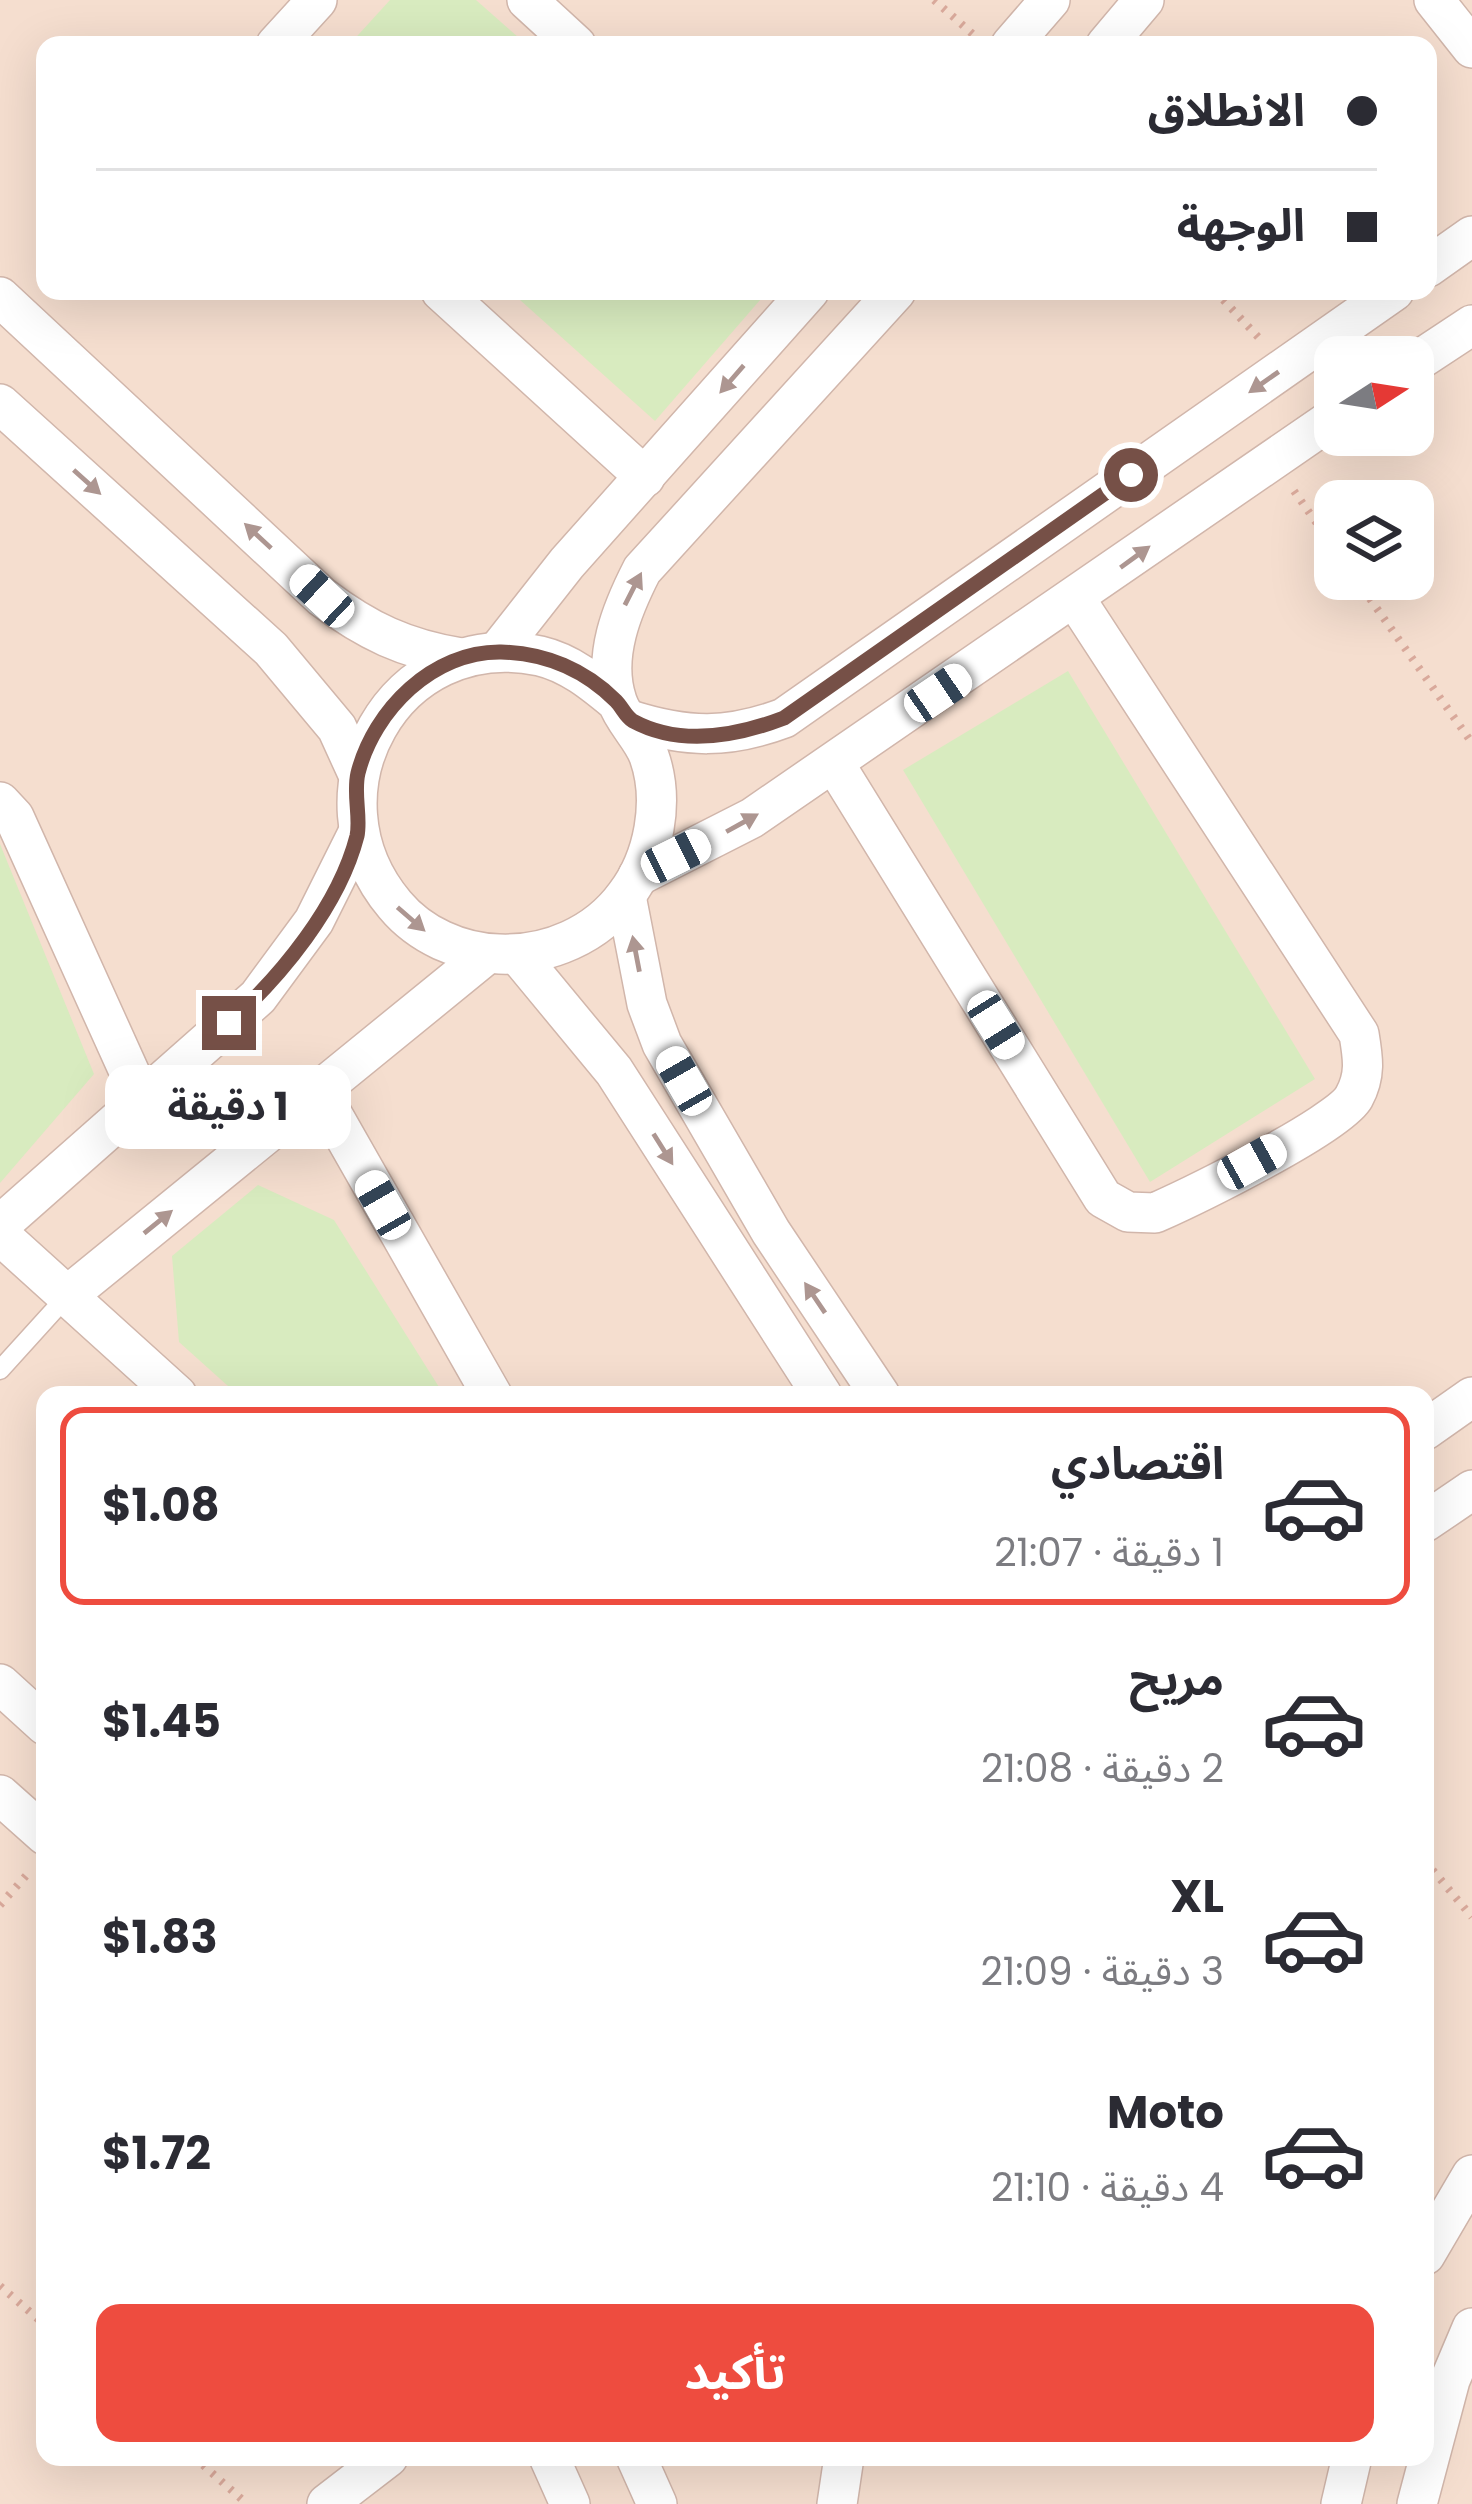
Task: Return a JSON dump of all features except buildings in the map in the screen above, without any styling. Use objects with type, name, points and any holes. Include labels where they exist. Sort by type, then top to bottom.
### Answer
[{"type":"street","points":[[283,36],[317,0]]},
{"type":"street","points":[[527,0],[566,36]]},
{"type":"street","points":[[1019,36],[1050,0]]},
{"type":"street","points":[[1114,36],[1144,0]]},
{"type":"street","points":[[1434,0],[1472,48]]},
{"type":"street","points":[[1437,261],[1472,236]]},
{"type":"street","points":[[0,296],[349,617],[408,649],[542,656],[583,674],[624,711],[678,735],[714,736],[784,718],[1381,300]]},
{"type":"street","points":[[451,300],[645,477]]},
{"type":"street","points":[[801,300],[479,655],[413,684],[377,724],[358,773],[358,833],[367,863],[403,915],[442,940],[502,954],[614,1071],[816,1386]]},
{"type":"street","points":[[874,1386],[771,1232],[662,1044],[647,1004],[632,886],[653,838],[656,797],[650,758],[624,711],[613,646],[624,606],[642,570],[888,300]]},
{"type":"street","points":[[1434,350],[1472,325]]},
{"type":"street","points":[[0,404],[272,649],[337,728],[358,773]]},
{"type":"street","points":[[67,1296],[319,1090],[502,954],[578,937],[632,886],[752,818],[1076,600],[1314,431]]},
{"type":"street","points":[[834,763],[1103,1198],[1128,1212],[1155,1213],[1324,1123],[1352,1102],[1359,1085],[1365,1069],[1359,1034],[1076,600]]},
{"type":"street","points":[[0,802],[14,817],[142,1100]]},
{"type":"street","points":[[0,1225],[258,997],[289,961],[338,880],[358,833]]},
{"type":"street","points":[[319,1090],[487,1386]]},
{"type":"street","points":[[0,1235],[167,1386]]},
{"type":"street","points":[[1434,1424],[1472,1397]]},
{"type":"street","points":[[1434,1515],[1472,1490]]},
{"type":"street","points":[[0,1684],[36,1717]]},
{"type":"street","points":[[0,1795],[36,1827]]},
{"type":"street","points":[[1434,2240],[1472,2175]]},
{"type":"street","points":[[1434,2455],[1472,2328]]},
{"type":"street","points":[[327,2504],[376,2466]]},
{"type":"street","points":[[554,2466],[570,2504]]},
{"type":"street","points":[[640,2466],[658,2504]]},
{"type":"street","points":[[837,2504],[843,2466]]},
{"type":"street","points":[[1341,2504],[1350,2466]]},
{"type":"street","points":[[1418,2504],[1430,2466]]},
{"type":"lane","points":[[0,1370],[67,1296]]},
{"type":"path","points":[[934,0],[976,36]]},
{"type":"path","points":[[1223,300],[1286,367]]},
{"type":"path","points":[[1272,459],[1314,519]]},
{"type":"path","points":[[1371,600],[1472,743]]},
{"type":"path","points":[[0,1904],[36,1865]]},
{"type":"path","points":[[1434,1873],[1472,1918]]},
{"type":"path","points":[[0,2286],[36,2318]]},
{"type":"path","points":[[204,2466],[248,2504]]},
{"type":"shaded area","points":[[0,0],[1472,0],[1472,2504],[0,2504]]},
{"type":"green space","points":[[390,0],[476,0],[517,36],[357,36]]},
{"type":"green space","points":[[520,300],[760,300],[655,421]]},
{"type":"green space","points":[[1068,671],[1315,1079],[1150,1182],[903,770]]},
{"type":"green space","points":[[0,844],[94,1074],[0,1183]]},
{"type":"green space","points":[[258,1185],[334,1220],[438,1386],[228,1386],[179,1342],[172,1256]]},
{"type":"route","points":[[229,1023],[289,961],[338,880],[358,833],[358,773],[377,724],[413,684],[461,658],[497,652],[542,656],[583,674],[631,720],[678,735],[750,731],[784,718],[1131,475]]}]
